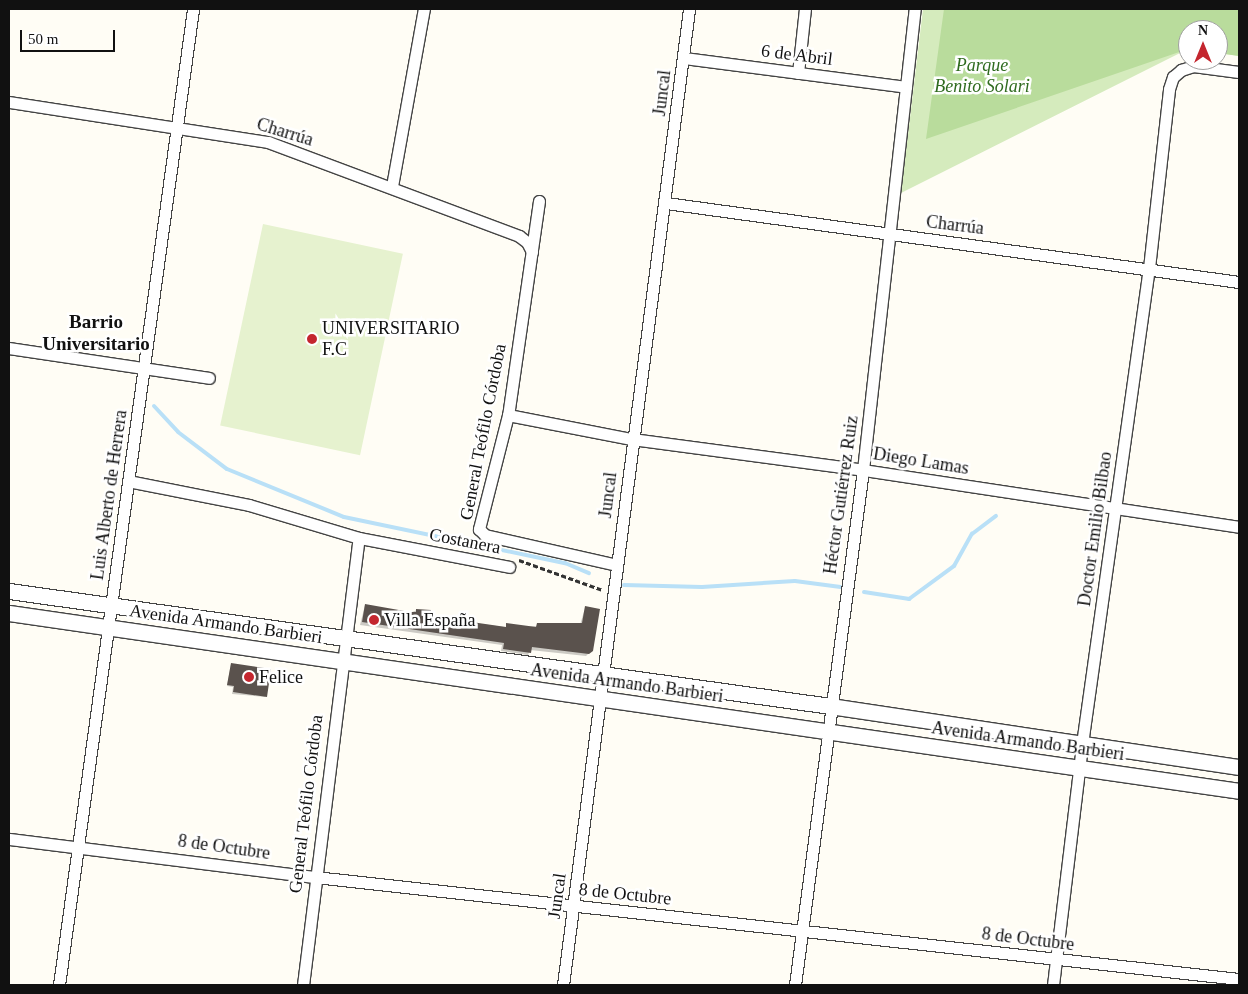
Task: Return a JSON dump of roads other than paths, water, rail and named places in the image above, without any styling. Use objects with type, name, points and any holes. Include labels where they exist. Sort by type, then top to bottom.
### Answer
[{"type":"street","name":"Luis Alberto de Herrera","points":[[59,985],[193,9]]},
{"type":"street","points":[[392,186],[424,9]]},
{"type":"street","name":"Juncal","points":[[563,985],[602,698],[632,440],[666,204],[689,9]]},
{"type":"street","points":[[798,73],[805,9]]},
{"type":"street","name":"Héctor Gutiérrez Ruiz","points":[[795,985],[830,706],[863,470],[916,9]]},
{"type":"street","name":"6 de Abril","points":[[684,58],[906,86]]},
{"type":"street","name":"Doctor Emilio Bilbao","points":[[1053,985],[1079,766],[1149,268],[1169,89],[1173,77],[1181,70],[1193,66],[1239,72]]},
{"type":"street","name":"Charrúa","points":[[9,102],[177,126],[268,142],[392,186],[518,236],[527,242],[532,252]]},
{"type":"street","name":"General Teófilo Córdoba","points":[[539,200],[508,415],[479,529],[485,535],[617,566]]},
{"type":"street","name":"Charrúa","points":[[666,204],[1149,268],[1239,282]]},
{"type":"street","points":[[9,348],[209,378]]},
{"type":"street","name":"Diego Lamas","points":[[508,415],[632,440],[863,470],[1239,527]]},
{"type":"street","name":"Costanera","points":[[128,481],[249,505],[359,538],[509,567]]},
{"type":"street","name":"General Teófilo Córdoba","points":[[303,985],[344,638],[359,538]]},
{"type":"street","name":"Avenida Armando Barbieri","points":[[9,591],[830,706],[1239,767]]},
{"type":"street","name":"Avenida Armando Barbieri","points":[[9,613],[827,732],[1079,766],[1239,791]]},
{"type":"street","name":"8 de Octubre","points":[[9,839],[78,845],[315,878],[802,930],[1239,980]]},
{"type":"waterway","points":[[154,406],[178,432],[227,469],[344,517],[565,563],[589,573]]},
{"type":"waterway","points":[[864,592],[909,599],[954,566],[972,534],[996,516]]},
{"type":"waterway","points":[[624,585],[702,587],[795,581],[841,587]]},
{"type":"place","name":"UNIVERSITARIO F.C","points":[[312,339]]},
{"type":"place","name":"Villa España","points":[[374,620]]},
{"type":"place","name":"Felice","points":[[249,677]]},
{"type":"district","name":"Barrio Universitario","points":[[96,333]]},
{"type":"park label","name":"Parque Benito Solari","points":[[982,76]]}]
